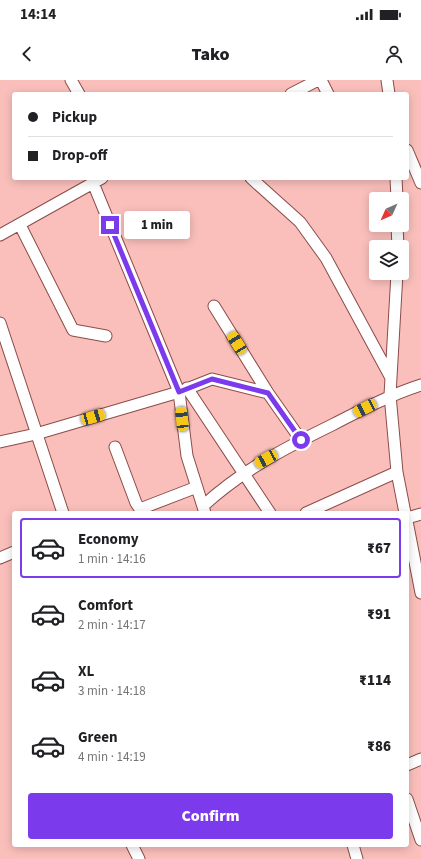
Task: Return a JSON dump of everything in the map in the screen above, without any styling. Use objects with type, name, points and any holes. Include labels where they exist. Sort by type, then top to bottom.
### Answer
[{"type":"street","points":[[71,80],[79,92]]},
{"type":"street","points":[[295,92],[318,80]]},
{"type":"street","points":[[321,80],[327,92]]},
{"type":"street","points":[[387,80],[389,92]]},
{"type":"street","points":[[409,155],[421,183]]},
{"type":"street","points":[[253,180],[300,222],[326,258],[391,378]]},
{"type":"street","points":[[396,180],[397,192]]},
{"type":"street","points":[[0,235],[98,181],[183,390],[243,472],[269,511]]},
{"type":"street","points":[[20,225],[73,330],[106,336]]},
{"type":"street","points":[[397,280],[390,395],[397,472],[405,511]]},
{"type":"street","points":[[214,306],[268,393],[301,440]]},
{"type":"street","points":[[0,323],[62,511]]},
{"type":"street","points":[[0,442],[36,434],[183,390],[212,379],[268,393]]},
{"type":"street","points":[[183,390],[187,456],[204,510],[243,472],[301,440],[390,395],[421,384]]},
{"type":"street","points":[[115,447],[136,503],[140,508],[197,487]]},
{"type":"street","points":[[310,511],[397,472]]},
{"type":"street","points":[[409,523],[421,514]]},
{"type":"street","points":[[409,534],[421,593]]},
{"type":"street","points":[[0,558],[12,553]]},
{"type":"street","points":[[409,764],[421,759]]},
{"type":"street","points":[[409,805],[421,840]]},
{"type":"street","points":[[133,847],[139,859]]},
{"type":"street","points":[[354,847],[357,859]]},
{"type":"route","points":[[110,225],[179,392],[206,380],[212,379],[268,393],[301,440]]}]
